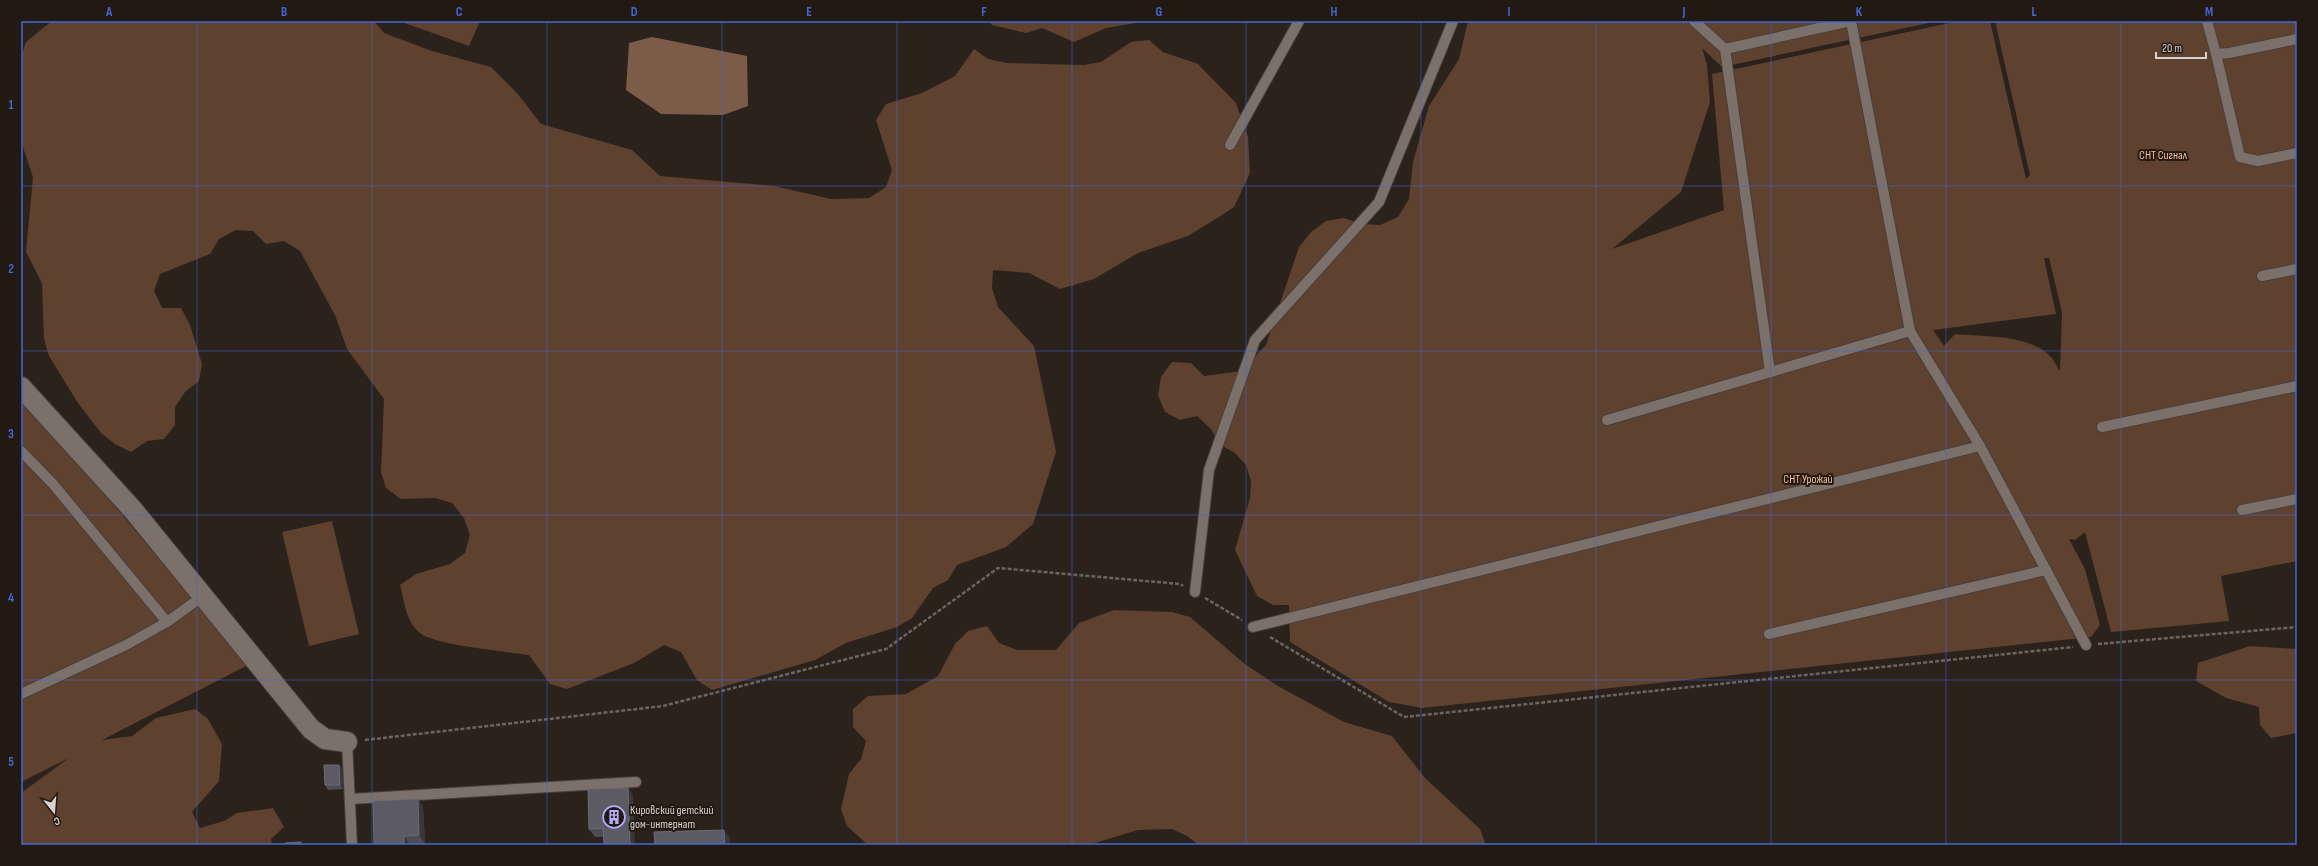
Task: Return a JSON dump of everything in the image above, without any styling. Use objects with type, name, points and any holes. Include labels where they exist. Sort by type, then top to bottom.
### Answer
[{"type":"street","points":[[21,387],[133,510],[311,730],[325,739],[347,742]]},
{"type":"lane","points":[[1230,145],[1299,21]]},
{"type":"lane","points":[[1195,592],[1208,470],[1255,340],[1379,202],[1454,21]]},
{"type":"lane","points":[[1694,21],[1725,49],[1770,372]]},
{"type":"lane","points":[[1725,49],[1851,21],[1910,331],[1980,446],[2086,646]]},
{"type":"lane","points":[[2207,21],[2240,158],[2258,161],[2297,153]]},
{"type":"lane","points":[[2216,54],[2229,54],[2297,39]]},
{"type":"lane","points":[[2262,276],[2297,269]]},
{"type":"lane","points":[[1607,420],[1910,331]]},
{"type":"lane","points":[[2102,427],[2297,386]]},
{"type":"lane","points":[[1253,627],[1980,446]]},
{"type":"lane","points":[[21,451],[53,484],[167,622]]},
{"type":"lane","points":[[2242,510],[2297,499]]},
{"type":"lane","points":[[1768,634],[2046,570]]},
{"type":"lane","points":[[21,694],[126,645],[167,622],[203,596]]},
{"type":"lane","points":[[347,742],[352,845]]},
{"type":"lane","points":[[350,798],[636,782]]},
{"type":"path","points":[[347,742],[663,706],[886,649],[998,568],[1180,584],[1404,717],[2086,646],[2297,627]]},
{"type":"green space","points":[[52,21],[374,21],[384,33],[432,51],[491,67],[517,93],[541,124],[632,150],[660,176],[774,186],[831,199],[869,198],[886,187],[892,170],[876,120],[886,104],[922,93],[955,76],[974,49],[988,59],[1007,63],[1084,65],[1101,62],[1131,42],[1149,40],[1163,52],[1198,64],[1236,103],[1248,137],[1250,173],[1234,207],[1188,236],[1138,253],[1094,279],[1060,289],[1029,273],[993,270],[992,288],[998,307],[1034,346],[1056,452],[1033,524],[1006,547],[957,565],[948,580],[933,588],[912,618],[897,627],[846,643],[815,660],[712,690],[697,680],[681,652],[664,645],[634,663],[567,689],[550,684],[529,655],[456,645],[429,638],[415,628],[406,610],[400,585],[416,574],[450,564],[465,553],[470,535],[464,518],[452,503],[435,498],[401,499],[386,488],[381,472],[384,399],[347,349],[335,315],[300,251],[284,241],[266,244],[253,231],[236,230],[219,239],[210,254],[160,274],[154,291],[162,308],[181,308],[190,325],[202,364],[199,381],[185,392],[175,407],[175,425],[164,439],[147,441],[131,452],[115,444],[101,433],[78,403],[49,356],[44,339],[42,283],[26,252],[33,177],[21,141],[21,57],[26,42]]},
{"type":"green space","points":[[399,21],[480,21],[469,46]]},
{"type":"green space","points":[[989,21],[1147,21],[1106,28],[1074,42],[1042,28],[1026,33],[992,25]]},
{"type":"green space","points":[[1468,21],[1938,21],[1722,67],[1702,48],[1707,65],[1710,102],[1681,192],[1612,249],[1724,210],[1712,74],[1959,21],[1990,21],[2026,179],[2030,175],[1995,21],[2297,21],[2297,561],[2221,576],[2229,621],[2111,632],[2085,532],[2075,540],[2069,539],[2085,569],[2100,625],[2091,637],[1422,708],[1389,702],[1290,642],[1289,605],[1273,605],[1257,596],[1235,550],[1250,498],[1251,481],[1246,465],[1235,453],[1219,444],[1211,429],[1197,416],[1180,420],[1165,412],[1158,395],[1161,377],[1172,362],[1191,363],[1204,376],[1241,371],[1266,345],[1299,247],[1311,232],[1326,221],[1344,218],[1362,224],[1380,225],[1398,217],[1409,199],[1413,162],[1429,106],[1459,59]],"holes":[[[2044,258],[2049,258],[2062,312],[2060,371],[2052,358],[2043,350],[2020,341],[2006,338],[1955,334],[1944,346],[1933,330],[2056,314]]]},
{"type":"green space","points":[[21,402],[56,436],[248,665],[102,740],[132,736],[156,718],[195,709],[208,719],[222,744],[219,781],[192,812],[200,828],[224,821],[237,813],[273,808],[284,827],[271,839],[272,845],[21,845],[21,793],[69,758],[21,782]]},
{"type":"green space","points":[[332,521],[359,634],[309,646],[282,532]]},
{"type":"green space","points":[[1114,610],[1172,612],[1190,617],[1246,665],[1278,686],[1344,722],[1392,736],[1425,778],[1480,829],[1486,845],[1199,845],[1187,836],[1172,829],[1138,830],[1088,845],[868,845],[847,826],[841,809],[849,774],[861,759],[866,741],[853,727],[853,709],[868,696],[906,694],[938,676],[955,644],[968,631],[987,626],[999,643],[1017,650],[1056,650],[1079,623]]},
{"type":"green space","points":[[2250,646],[2297,649],[2297,733],[2271,738],[2260,725],[2259,707],[2226,698],[2196,681],[2198,663]]},
{"type":"shaded area","points":[[652,37],[747,56],[748,106],[723,115],[661,114],[626,90],[629,43]]},
{"type":"building","points":[[324,765],[339,765],[340,785],[325,785]]},
{"type":"building","name":"Кировский детский дом-интернат","points":[[628,788],[630,845],[604,845],[603,828],[589,829],[588,789]]},
{"type":"building","points":[[418,799],[419,835],[404,836],[404,845],[374,845],[373,801]]},
{"type":"building","points":[[724,830],[725,845],[655,845],[654,832]]},
{"type":"building","points":[[301,842],[301,845],[285,845],[285,843]]},
{"type":"place","name":"Кировский детский дом-интернат","points":[[614,817]]},
{"type":"park label","name":"СНТ Сигнал","points":[[2163,155]]},
{"type":"park label","name":"СНТ Урожай","points":[[1808,479]]}]
